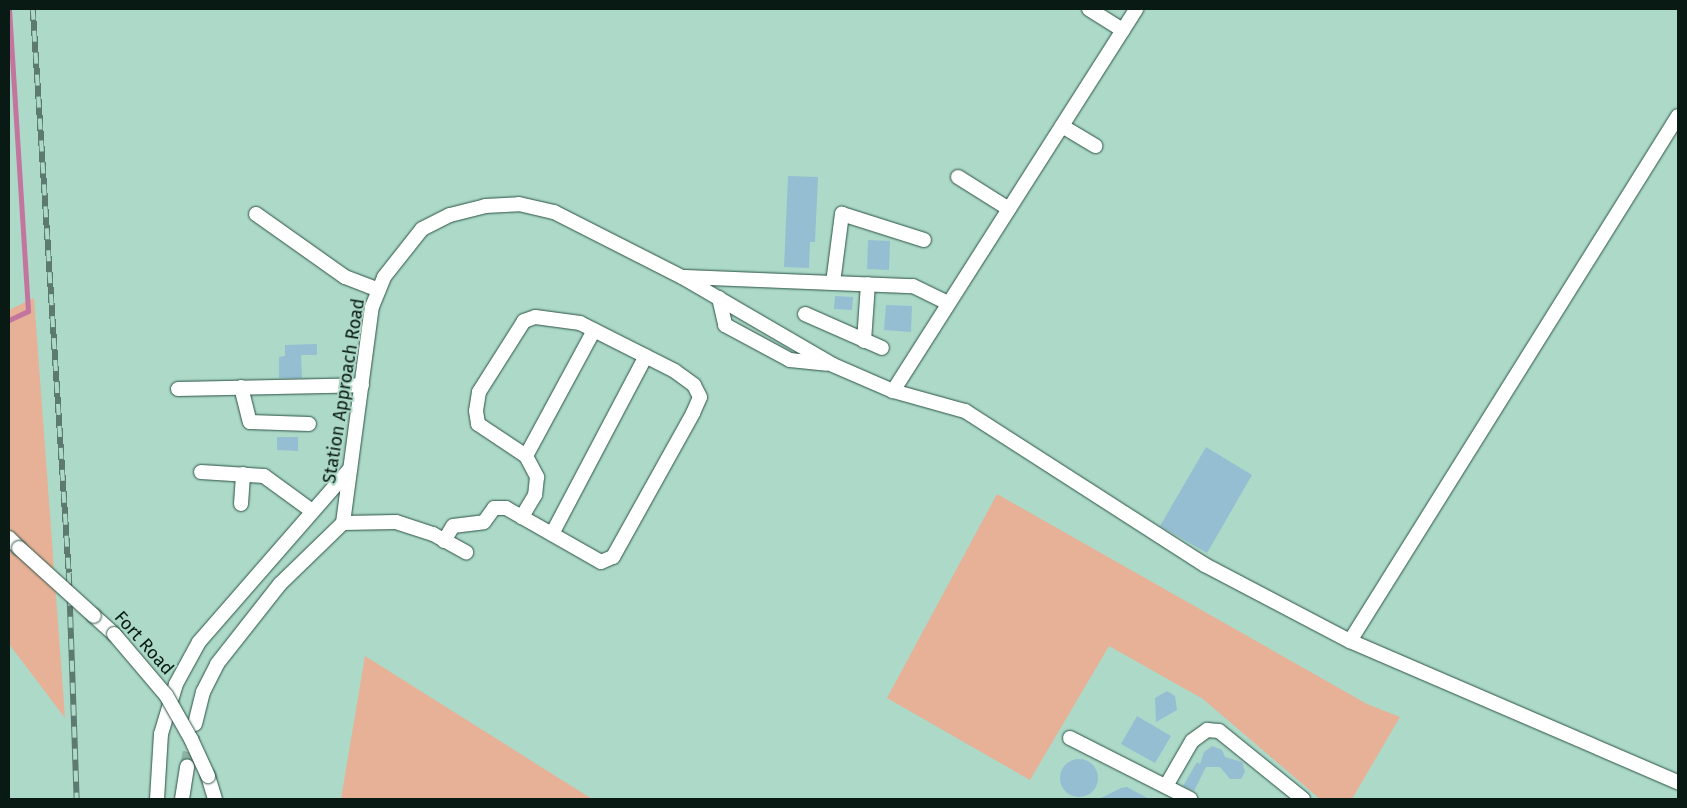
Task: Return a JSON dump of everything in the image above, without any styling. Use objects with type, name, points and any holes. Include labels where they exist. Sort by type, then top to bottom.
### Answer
[{"type":"street","points":[[1089,9],[1123,30]]},
{"type":"street","points":[[893,391],[1136,9]]},
{"type":"street","points":[[1350,641],[1678,116]]},
{"type":"street","points":[[1062,126],[1095,146]]},
{"type":"street","points":[[958,177],[1009,209]]},
{"type":"street","name":"Station Approach Road","points":[[343,523],[372,307],[379,290],[401,253],[422,229],[450,215],[485,206],[519,204],[554,212],[682,277],[833,365]]},
{"type":"street","points":[[256,214],[346,277],[379,290]]},
{"type":"street","points":[[833,283],[842,214],[924,240]]},
{"type":"street","points":[[682,277],[912,286],[948,303]]},
{"type":"street","points":[[864,341],[868,284]]},
{"type":"street","points":[[719,298],[725,325],[790,360],[833,365],[893,391],[965,411],[1206,566],[1350,641],[1678,782]]},
{"type":"street","points":[[805,314],[882,348]]},
{"type":"street","points":[[444,541],[453,526],[484,522],[494,508],[506,508],[601,562],[613,557],[693,413],[700,397],[694,385],[646,356],[580,323],[554,318],[535,317],[524,321],[479,392],[476,411],[478,424],[526,456],[537,477],[535,495],[522,517]]},
{"type":"street","points":[[526,456],[594,330]]},
{"type":"street","points":[[552,534],[646,356]]},
{"type":"street","points":[[178,389],[362,385]]},
{"type":"street","points":[[241,387],[250,422],[309,424]]},
{"type":"street","points":[[157,799],[161,734],[176,684],[199,642],[350,469]]},
{"type":"street","points":[[201,472],[243,474],[268,478],[312,512]]},
{"type":"street","points":[[241,504],[243,474]]},
{"type":"street","points":[[195,724],[205,686],[217,664],[280,584],[343,523],[396,522],[466,552]]},
{"type":"street","name":"Fort Road","points":[[14,543],[114,634],[166,695],[191,739],[208,776],[215,799]]},
{"type":"street","points":[[1166,786],[1192,741],[1207,730],[1220,731],[1303,799]]},
{"type":"street","points":[[1070,738],[1190,799]]},
{"type":"street","points":[[182,799],[188,766]]},
{"type":"shaded area","points":[[34,298],[65,718],[9,644],[9,310]]},
{"type":"shaded area","points":[[997,494],[1367,704],[1400,717],[1352,799],[1320,799],[1203,699],[1109,646],[1030,780],[887,698]]},
{"type":"shaded area","points":[[365,656],[592,799],[341,799]]},
{"type":"building","points":[[788,176],[818,177],[815,242],[810,242],[809,268],[784,267]]},
{"type":"building","points":[[868,240],[890,241],[889,270],[867,269]]},
{"type":"building","points":[[835,296],[853,297],[852,310],[834,309]]},
{"type":"building","points":[[886,305],[912,306],[911,332],[884,330]]},
{"type":"building","points":[[317,344],[317,355],[301,355],[302,378],[279,378],[279,357],[285,356],[285,345]]},
{"type":"building","points":[[277,437],[298,437],[298,451],[277,450]]},
{"type":"building","points":[[1206,447],[1252,475],[1207,553],[1160,526]]},
{"type":"building","points":[[1167,691],[1175,696],[1177,710],[1156,722],[1155,698]]},
{"type":"building","points":[[1137,716],[1171,736],[1155,763],[1121,744]]},
{"type":"building","points":[[1212,746],[1222,750],[1225,757],[1242,762],[1245,772],[1241,779],[1230,779],[1220,767],[1206,767],[1194,791],[1183,786],[1197,762],[1200,764],[1204,752]]},
{"type":"building","points":[[1079,759],[1093,764],[1098,778],[1093,792],[1079,797],[1065,792],[1060,778],[1065,764]]},
{"type":"building","points":[[1127,787],[1149,799],[1099,799],[1121,788]]},
{"type":"waterway","points":[[9,9],[28,311],[9,320]]},
{"type":"tunnel","points":[[187,766],[193,735]]},
{"type":"railway","points":[[33,9],[69,573],[77,799]]}]
